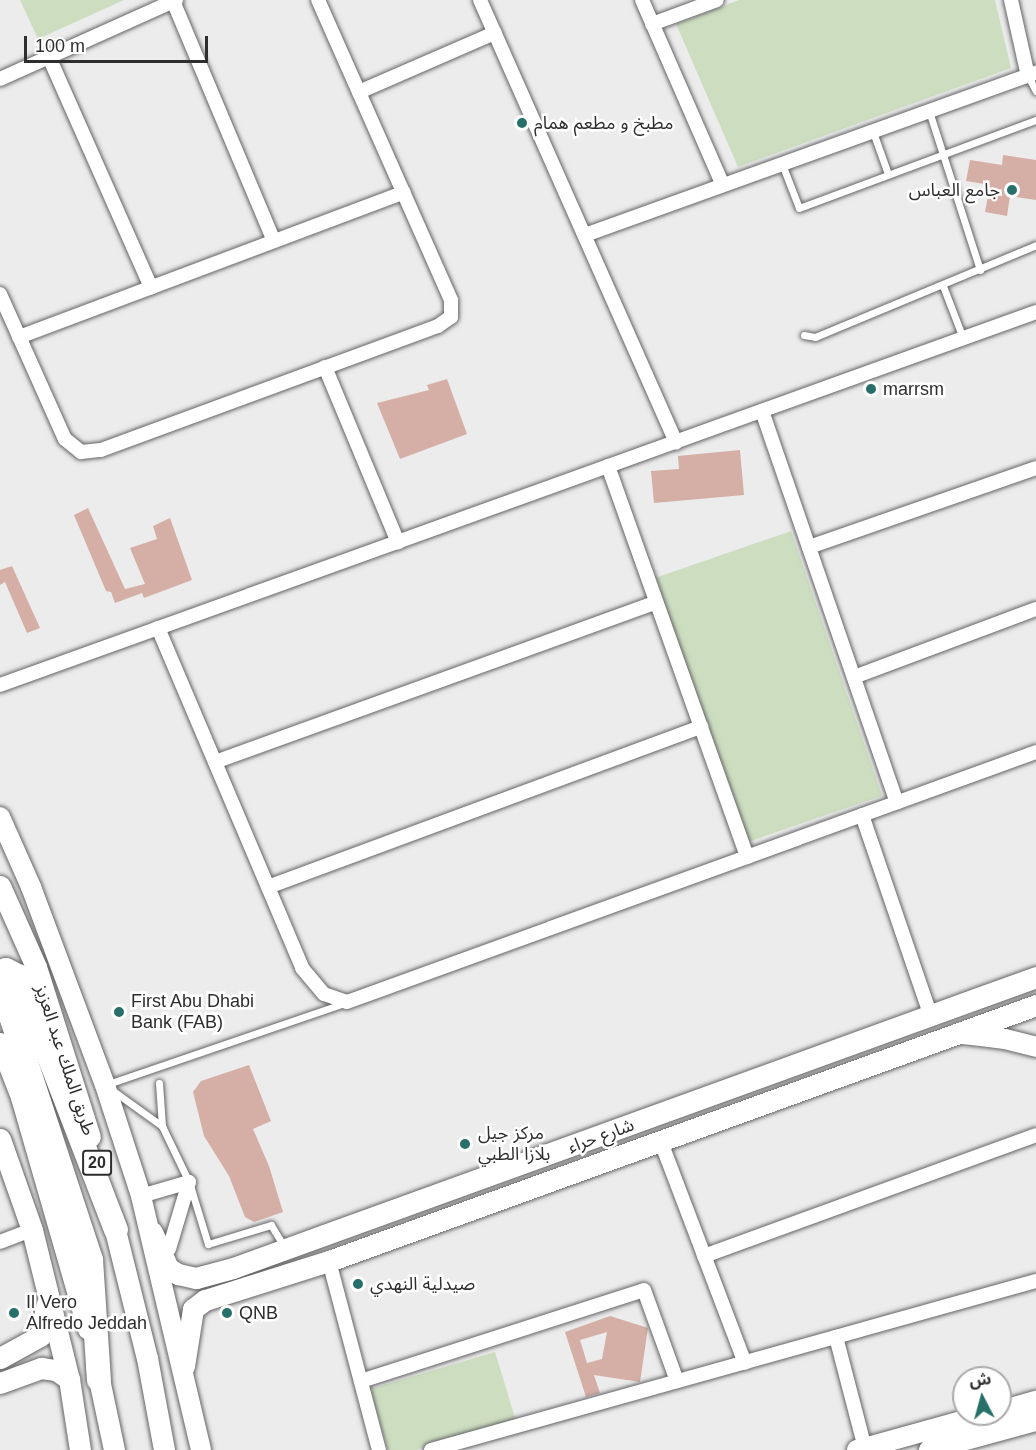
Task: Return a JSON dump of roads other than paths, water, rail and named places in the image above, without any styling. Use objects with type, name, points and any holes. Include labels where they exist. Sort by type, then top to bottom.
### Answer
[{"type":"highway","points":[[99,1380],[91,1260],[0,983],[6,970],[18,976],[116,1230]]},
{"type":"main road","points":[[0,817],[31,887],[105,1085],[141,1196],[152,1232],[184,1366],[201,1450]]},
{"type":"main road","name":"طريق الملك عبد العزيز","points":[[0,886],[36,967],[78,1094],[116,1230],[147,1358],[164,1450]]},
{"type":"main road","name":"شارع حراء","points":[[152,1232],[168,1268],[178,1274],[196,1278],[233,1268],[931,1017],[1036,977]]},
{"type":"main road","name":"شارع حراء","points":[[184,1366],[193,1309],[205,1300],[329,1261],[963,1034],[1036,1005]]},
{"type":"main road","points":[[963,1034],[1005,1039],[1036,1047]]},
{"type":"main road","points":[[0,1043],[55,1209],[99,1380],[114,1450]]},
{"type":"main road","points":[[810,1060],[820,1085]]},
{"type":"main road","points":[[0,1139],[32,1230],[69,1379],[80,1450]]},
{"type":"main road","points":[[233,1268],[240,1288]]},
{"type":"main road","points":[[0,1358],[22,1350],[40,1336],[48,1294]]},
{"type":"main road","points":[[0,1383],[41,1368],[56,1370],[69,1379]]},
{"type":"main road","points":[[1012,1407],[1036,1401]]},
{"type":"main road","points":[[928,1450],[1036,1420]]},
{"type":"main road","points":[[862,1449],[952,1424]]},
{"type":"street","points":[[0,294],[65,439],[81,452],[101,450],[325,368],[438,326],[451,316],[452,300],[318,0]]},
{"type":"street","points":[[480,0],[676,441]]},
{"type":"street","points":[[642,0],[723,185]]},
{"type":"street","points":[[652,24],[717,0]]},
{"type":"street","points":[[585,235],[1032,75],[1011,0]]},
{"type":"street","points":[[0,79],[175,1],[274,241]]},
{"type":"street","points":[[359,92],[495,33]]},
{"type":"street","points":[[49,57],[151,287]]},
{"type":"street","points":[[19,337],[404,192]]},
{"type":"street","points":[[0,685],[1036,312]]},
{"type":"street","points":[[325,368],[398,542]]},
{"type":"street","points":[[762,411],[897,802]]},
{"type":"street","points":[[608,466],[747,857]]},
{"type":"street","points":[[809,547],[1036,468]]},
{"type":"street","points":[[215,762],[656,602]]},
{"type":"street","points":[[854,677],[1036,609]]},
{"type":"street","points":[[158,628],[302,968],[324,994],[347,1002],[1036,752]]},
{"type":"street","points":[[268,887],[701,727]]},
{"type":"street","points":[[862,815],[931,1017]]},
{"type":"street","points":[[704,1256],[1036,1135]]},
{"type":"street","points":[[661,1142],[745,1363]]},
{"type":"street","points":[[141,1196],[189,1182]]},
{"type":"street","points":[[169,1249],[189,1182]]},
{"type":"street","points":[[0,1242],[32,1230]]},
{"type":"street","points":[[329,1261],[379,1450]]},
{"type":"street","points":[[432,1450],[1036,1281]]},
{"type":"street","points":[[361,1381],[644,1290],[677,1382]]},
{"type":"street","points":[[836,1337],[862,1449]]},
{"type":"lane","points":[[1032,75],[1036,91]]},
{"type":"lane","points":[[929,111],[980,270]]},
{"type":"lane","points":[[782,164],[799,208],[1036,120]]},
{"type":"lane","points":[[873,132],[888,174]]},
{"type":"lane","points":[[804,335],[815,337],[943,286],[1036,245]]},
{"type":"lane","points":[[943,286],[963,338]]},
{"type":"lane","points":[[105,1085],[347,1002]]},
{"type":"lane","points":[[159,1083],[162,1126],[189,1182],[208,1244],[271,1225],[285,1250]]},
{"type":"lane","points":[[105,1085],[162,1126]]},
{"type":"place","name":"مطبخ و مطعم همام","points":[[522,123]]},
{"type":"place","name":"جامع العباس","points":[[1012,190]]},
{"type":"place","name":"marrsm","points":[[871,389]]},
{"type":"place","name":"First Abu Dhabi Bank (FAB)","points":[[119,1012]]},
{"type":"place","name":"مركز جيل بلازا الطبي","points":[[465,1144]]},
{"type":"place","name":"صيدلية النهدي","points":[[358,1284]]},
{"type":"place","name":"Il Vero Alfredo Jeddah","points":[[14,1313]]},
{"type":"place","name":"QNB","points":[[227,1313]]}]
